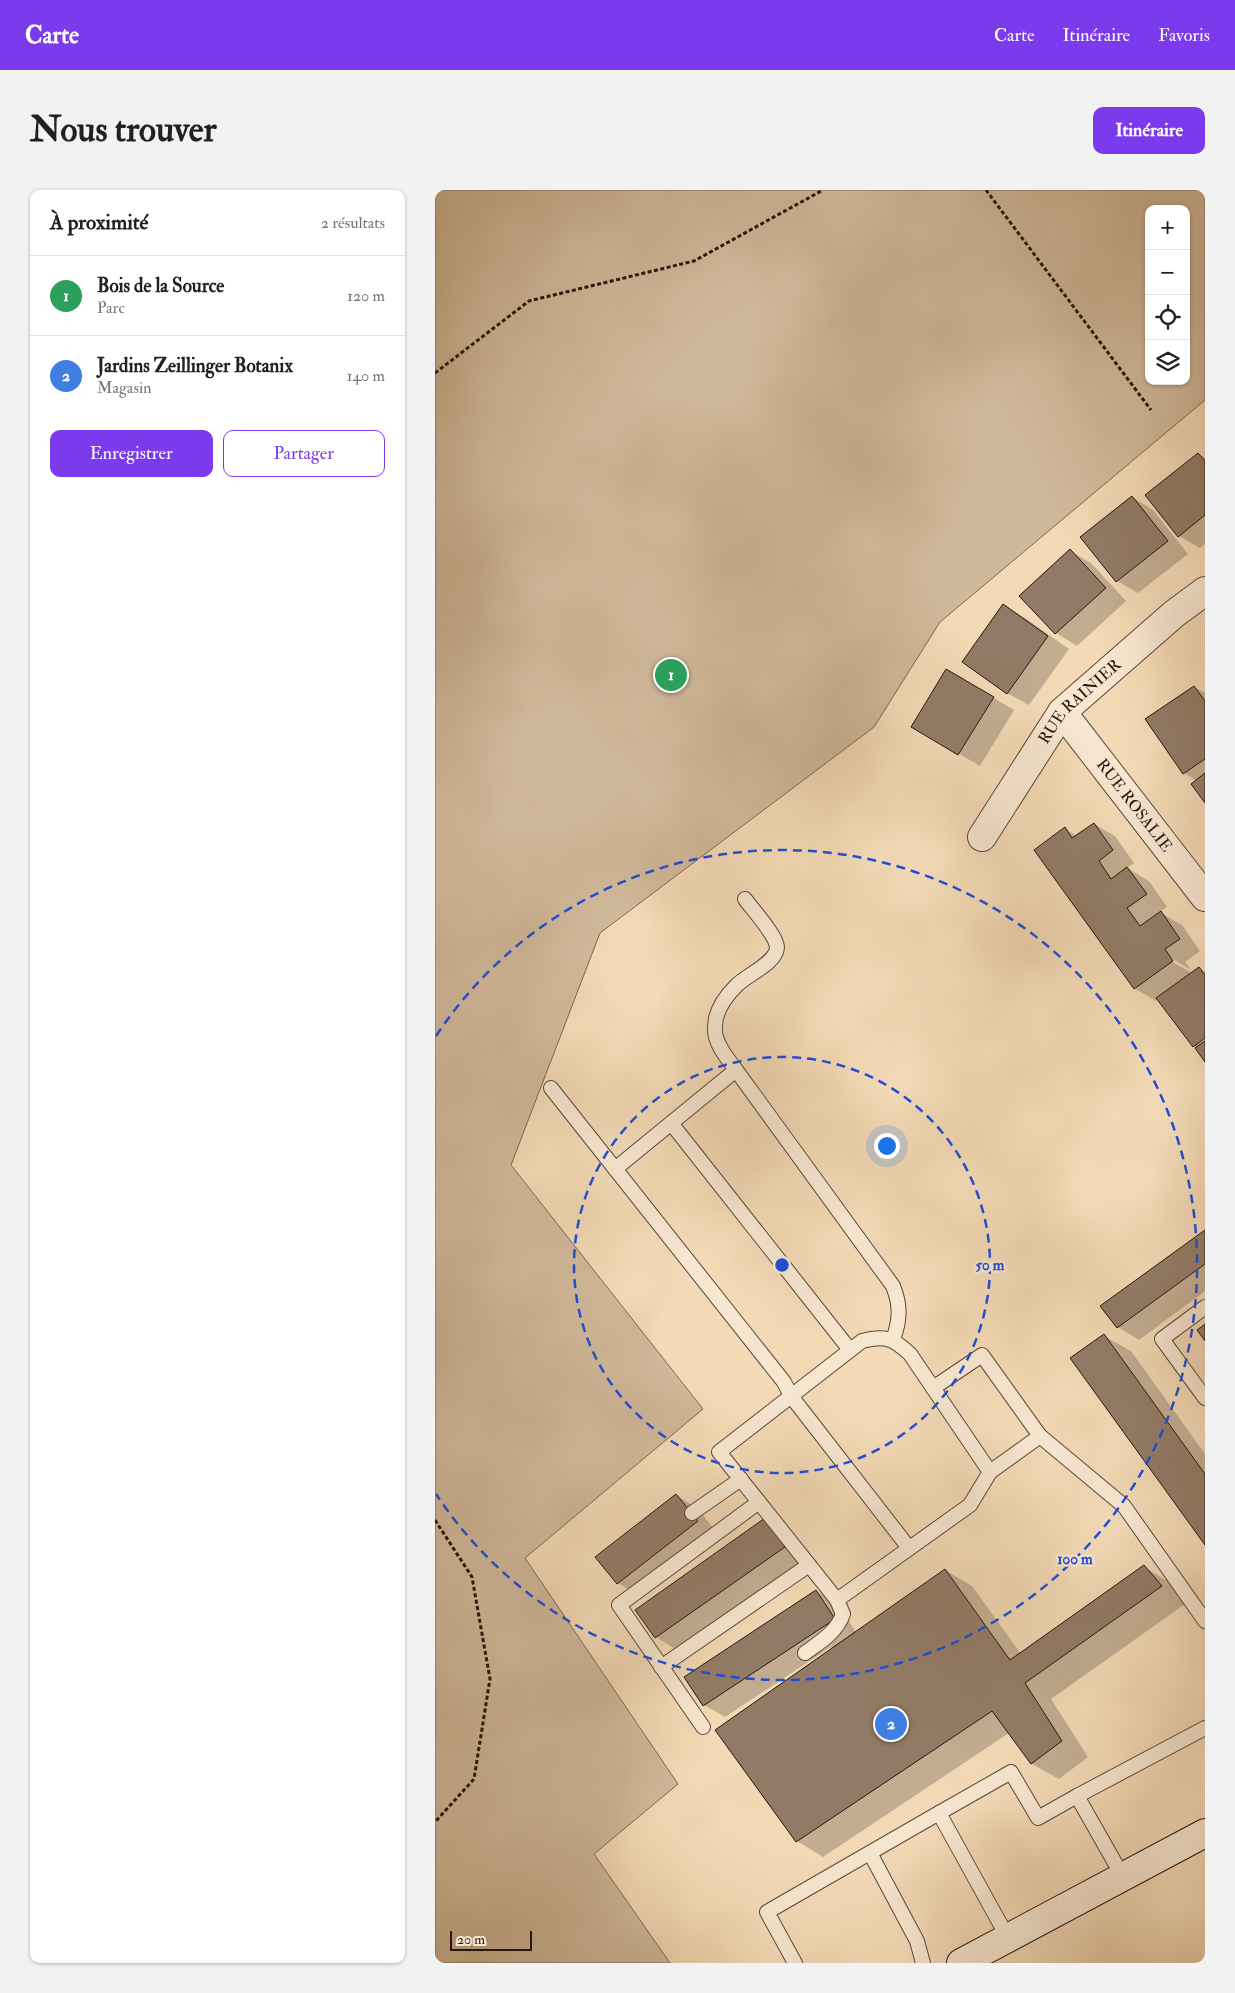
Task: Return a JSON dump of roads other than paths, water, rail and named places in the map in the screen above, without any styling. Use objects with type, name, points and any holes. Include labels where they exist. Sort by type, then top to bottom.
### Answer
[{"type":"street","name":"RUE RAINIER","points":[[982,837],[1062,712],[1175,614],[1205,591]]},
{"type":"street","name":"RUE ROSALIE","points":[[1062,712],[1205,897]]},
{"type":"street","points":[[961,1963],[1205,1834]]},
{"type":"lane","points":[[745,899],[775,939],[777,947],[775,954],[769,962],[736,985],[724,999],[717,1013],[715,1035],[719,1046],[736,1070],[893,1286],[899,1300],[900,1311],[893,1340]]},
{"type":"lane","points":[[615,1168],[736,1070]]},
{"type":"lane","points":[[551,1088],[784,1382],[791,1396],[909,1548]]},
{"type":"lane","points":[[671,1123],[850,1350]]},
{"type":"lane","points":[[1205,1307],[1162,1339],[1205,1398]]},
{"type":"lane","points":[[805,1653],[836,1629],[843,1614],[837,1600],[719,1452],[861,1341],[883,1338],[893,1340],[910,1354],[990,1472]]},
{"type":"lane","points":[[933,1388],[982,1355],[1040,1436],[1124,1506],[1205,1621]]},
{"type":"lane","points":[[837,1600],[969,1505],[990,1472],[1040,1436]]},
{"type":"lane","points":[[692,1513],[741,1479]]},
{"type":"lane","points":[[703,1727],[619,1605],[759,1502]]},
{"type":"lane","points":[[661,1667],[809,1565]]},
{"type":"lane","points":[[795,1963],[767,1912],[939,1813],[1011,1772],[1038,1818],[1205,1728]]},
{"type":"lane","points":[[1077,1796],[1123,1877]]},
{"type":"lane","points":[[939,1813],[1008,1938]]},
{"type":"lane","points":[[870,1853],[917,1941],[923,1963]]},
{"type":"place","name":"Bois de la Source","points":[[671,675]]},
{"type":"place","name":"Jardins Zeillinger Botanix","points":[[891,1724]]}]
